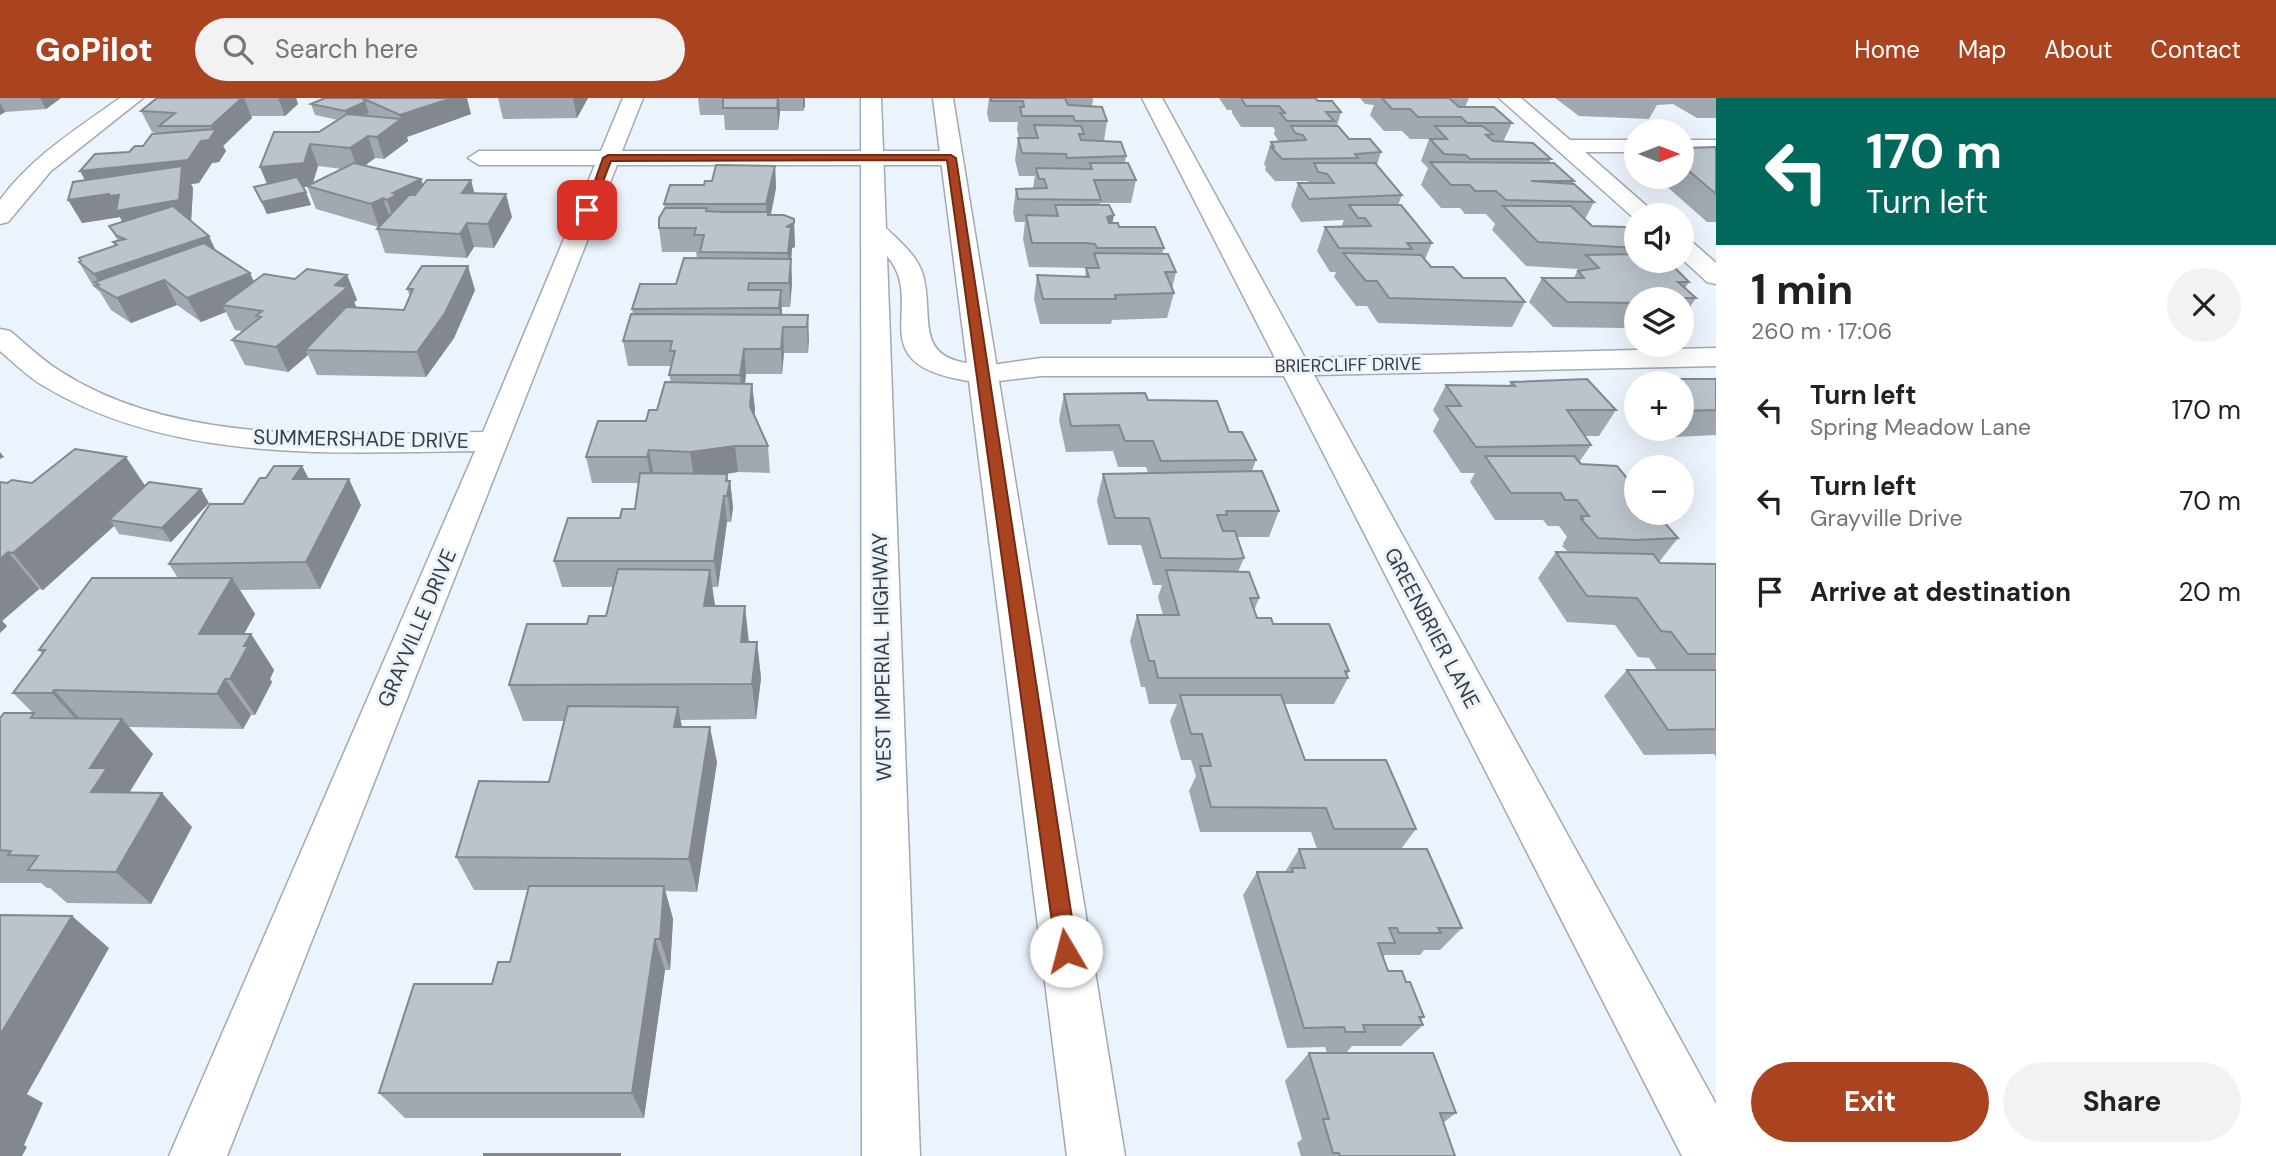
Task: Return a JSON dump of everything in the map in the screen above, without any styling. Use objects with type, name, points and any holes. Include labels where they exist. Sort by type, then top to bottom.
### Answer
[{"type":"street","points":[[0,217],[16,192],[78,137],[133,98]]},
{"type":"street","name":"GRAYVILLE DRIVE","points":[[198,1156],[495,441],[633,98]]},
{"type":"street","name":"WEST IMPERIAL HIGHWAY","points":[[872,98],[891,1156]]},
{"type":"street","points":[[943,98],[1096,1156]]},
{"type":"street","name":"GREENBRIER LANE","points":[[1152,98],[1292,367],[1713,1156]]},
{"type":"street","points":[[1509,98],[1631,203]]},
{"type":"street","points":[[1564,146],[1624,146]]},
{"type":"street","points":[[1694,146],[1716,146]]},
{"type":"street","points":[[479,158],[951,158]]},
{"type":"street","name":"BRIERCLIFF DRIVE","points":[[875,231],[904,262],[914,286],[916,339],[920,350],[933,363],[981,374],[1041,367],[1292,367],[1716,357]]},
{"type":"street","points":[[1694,257],[1716,276]]},
{"type":"street","name":"SUMMERSHADE DRIVE","points":[[0,337],[41,373],[113,411],[197,433],[314,442],[495,441]]},
{"type":"building","points":[[157,98],[242,98],[211,126],[159,126],[175,113],[141,111]]},
{"type":"building","points":[[325,98],[361,98],[365,102],[345,111],[311,104]]},
{"type":"building","points":[[452,98],[400,115],[364,99]]},
{"type":"building","points":[[723,98],[778,98],[777,108],[723,108]]},
{"type":"building","points":[[991,98],[1065,98],[1068,105],[1102,107],[1107,121],[1075,121],[1073,116],[1022,116],[1020,107],[1024,107],[1023,101],[991,101]]},
{"type":"building","points":[[1241,98],[1315,98],[1318,101],[1332,101],[1341,112],[1326,112],[1334,121],[1287,121],[1280,113],[1285,113],[1279,106],[1246,106]]},
{"type":"building","points":[[1382,98],[1449,98],[1459,107],[1494,107],[1512,123],[1467,123],[1461,117],[1418,117],[1410,109],[1392,109]]},
{"type":"building","points":[[347,114],[401,119],[377,137],[368,136],[350,148],[310,144],[304,163],[260,167],[274,132],[319,132]]},
{"type":"building","points":[[1034,125],[1081,126],[1084,134],[1079,134],[1081,140],[1121,142],[1126,156],[1067,158],[1066,154],[1022,153],[1018,138],[1038,138]]},
{"type":"building","points":[[1291,126],[1338,126],[1349,139],[1370,139],[1381,152],[1355,154],[1358,158],[1282,159],[1271,147],[1274,147],[1271,142],[1306,140],[1303,135],[1295,133]]},
{"type":"building","points":[[1435,126],[1482,126],[1493,134],[1486,135],[1493,141],[1533,143],[1551,159],[1470,159],[1466,155],[1444,154],[1430,139],[1447,139]]},
{"type":"building","points":[[216,129],[209,140],[201,141],[188,160],[80,171],[95,154],[129,152],[135,146],[143,146],[152,134]]},
{"type":"building","points":[[1716,147],[1716,194],[1694,175],[1694,148]]},
{"type":"building","points":[[1430,162],[1554,163],[1574,181],[1531,181],[1574,184],[1594,202],[1506,200],[1496,191],[1475,191],[1470,185],[1451,185]]},
{"type":"building","points":[[354,163],[421,179],[393,193],[397,194],[387,200],[383,198],[371,204],[307,186]]},
{"type":"building","points":[[1090,163],[1128,163],[1136,180],[1094,180],[1101,200],[1018,199],[1016,189],[1047,188],[1044,179],[1039,179],[1036,168],[1092,169]]},
{"type":"building","points":[[1314,163],[1375,163],[1402,195],[1309,199],[1298,183],[1334,183],[1327,174],[1318,172]]},
{"type":"building","points":[[716,165],[775,166],[766,204],[664,204],[670,185],[704,185],[705,181],[712,181]]},
{"type":"building","points":[[182,166],[179,200],[116,211],[119,195],[68,200],[73,182]]},
{"type":"building","points":[[297,177],[306,192],[262,202],[254,187]]},
{"type":"building","points":[[427,180],[471,180],[462,193],[506,194],[488,224],[467,223],[460,234],[377,229],[409,195],[415,195]]},
{"type":"building","points":[[1055,205],[1109,205],[1114,215],[1107,217],[1109,223],[1118,223],[1119,227],[1155,227],[1164,248],[1097,248],[1095,244],[1085,243],[1032,243],[1026,215],[1058,216]]},
{"type":"building","points":[[1349,205],[1401,205],[1432,243],[1407,243],[1412,249],[1339,248],[1325,227],[1371,226],[1365,218],[1358,218]]},
{"type":"building","points":[[173,206],[209,236],[94,274],[79,262],[79,258],[117,245],[113,242],[125,239],[117,236],[109,226]]},
{"type":"building","points":[[1503,206],[1571,206],[1592,226],[1624,227],[1624,247],[1538,242]]},
{"type":"building","points":[[665,208],[707,208],[706,211],[768,212],[768,215],[784,215],[794,219],[794,223],[786,227],[791,227],[788,253],[700,252],[704,235],[694,235],[696,228],[659,228],[659,218]]},
{"type":"building","points":[[204,243],[250,273],[187,298],[164,280],[117,298],[96,286],[99,285],[95,282]]},
{"type":"building","points":[[1094,253],[1168,254],[1176,272],[1165,272],[1174,293],[1115,295],[1116,299],[1043,299],[1037,275],[1089,277],[1086,268],[1099,268]]},
{"type":"building","points":[[1343,253],[1421,255],[1431,267],[1453,267],[1463,278],[1505,278],[1525,302],[1389,298],[1377,281],[1366,281]]},
{"type":"building","points":[[1624,254],[1624,273],[1680,273],[1689,282],[1678,282],[1684,287],[1624,287],[1624,303],[1567,302],[1542,278],[1584,278],[1578,271],[1599,268],[1586,255]]},
{"type":"building","points":[[684,258],[791,259],[789,283],[749,283],[748,290],[781,290],[779,308],[632,309],[640,284],[676,284]]},
{"type":"building","points":[[422,266],[468,266],[445,313],[417,352],[305,350],[346,307],[404,310],[413,289],[407,289]]},
{"type":"building","points":[[307,269],[347,275],[335,285],[348,287],[276,347],[232,340],[261,317],[256,316],[262,311],[222,305],[264,274],[295,279]]},
{"type":"building","points":[[631,314],[808,315],[807,327],[783,327],[781,349],[744,349],[740,375],[669,375],[675,351],[670,351],[672,341],[623,341]]},
{"type":"building","points":[[1587,379],[1616,410],[1567,410],[1591,445],[1476,447],[1446,406],[1461,406],[1446,385],[1515,386],[1511,382]]},
{"type":"building","points":[[1694,379],[1716,379],[1716,410],[1694,411]]},
{"type":"building","points":[[665,382],[752,384],[750,406],[768,446],[735,446],[690,452],[649,450],[647,457],[586,457],[598,421],[646,421],[649,410],[657,410]]},
{"type":"building","points":[[1145,393],[1148,400],[1217,401],[1229,432],[1242,432],[1256,460],[1161,461],[1153,441],[1125,441],[1119,425],[1071,426],[1064,394]]},
{"type":"building","points":[[75,449],[126,457],[13,553],[8,552],[0,559],[0,482],[7,483],[12,480],[32,483]]},
{"type":"building","points":[[1485,456],[1574,456],[1581,464],[1617,466],[1624,474],[1624,525],[1667,525],[1678,538],[1598,538],[1581,519],[1581,516],[1589,516],[1577,500],[1565,500],[1561,493],[1511,493]]},
{"type":"building","points":[[274,466],[302,466],[293,479],[349,479],[306,562],[169,564],[210,504],[243,504],[260,478],[266,478]]},
{"type":"building","points":[[1262,471],[1279,511],[1226,511],[1227,515],[1217,515],[1223,531],[1235,531],[1244,558],[1235,559],[1161,558],[1149,518],[1115,518],[1103,474]]},
{"type":"building","points":[[640,473],[727,474],[726,481],[730,481],[727,496],[724,496],[714,561],[554,561],[568,518],[620,518],[622,509],[635,509]]},
{"type":"building","points":[[149,482],[201,489],[162,528],[109,520]]},
{"type":"building","points":[[1556,552],[1653,554],[1660,563],[1716,564],[1716,654],[1688,654],[1671,632],[1661,631],[1637,598],[1587,596]]},
{"type":"building","points":[[618,569],[710,570],[704,606],[745,606],[741,642],[757,642],[752,684],[509,685],[527,624],[587,624],[589,616],[606,616]]},
{"type":"building","points":[[1166,570],[1249,572],[1259,598],[1250,598],[1257,618],[1271,618],[1273,624],[1329,624],[1349,671],[1345,671],[1348,678],[1158,678],[1154,661],[1149,661],[1137,615],[1179,615]]},
{"type":"building","points":[[92,578],[232,578],[199,634],[251,634],[244,646],[248,646],[230,679],[225,679],[217,694],[54,690],[52,693],[13,693],[45,650],[39,650]]},
{"type":"building","points":[[1627,670],[1716,670],[1716,729],[1668,730]]},
{"type":"building","points":[[1180,695],[1281,695],[1305,760],[1386,760],[1416,829],[1334,829],[1326,808],[1211,807],[1200,766],[1211,766],[1202,734],[1191,734]]},
{"type":"building","points":[[568,706],[678,707],[674,727],[710,727],[689,859],[456,857],[479,781],[549,782]]},
{"type":"building","points":[[4,713],[34,713],[31,718],[122,719],[90,768],[107,768],[91,792],[162,793],[116,872],[28,870],[38,856],[8,855],[11,851],[0,850],[0,718]]},
{"type":"building","points":[[1299,849],[1427,849],[1462,928],[1438,928],[1441,933],[1399,933],[1397,928],[1389,928],[1395,943],[1378,943],[1388,971],[1402,971],[1406,982],[1410,982],[1424,1017],[1419,1017],[1423,1025],[1363,1025],[1365,1032],[1346,1032],[1344,1027],[1304,1028],[1257,872],[1293,872],[1292,868],[1305,868]]},
{"type":"building","points":[[529,886],[664,886],[660,939],[655,939],[632,1093],[379,1093],[414,984],[492,984],[498,962],[510,962]]},
{"type":"building","points":[[0,915],[72,916],[0,1035]]},
{"type":"building","points":[[1309,1053],[1433,1053],[1456,1113],[1440,1113],[1455,1156],[1340,1156],[1339,1153],[1333,1153],[1323,1119],[1329,1119]]},
{"type":"building","points":[[620,1154],[620,1156],[484,1156]]},
{"type":"route","points":[[587,210],[608,158],[951,158],[1066,951]]}]
